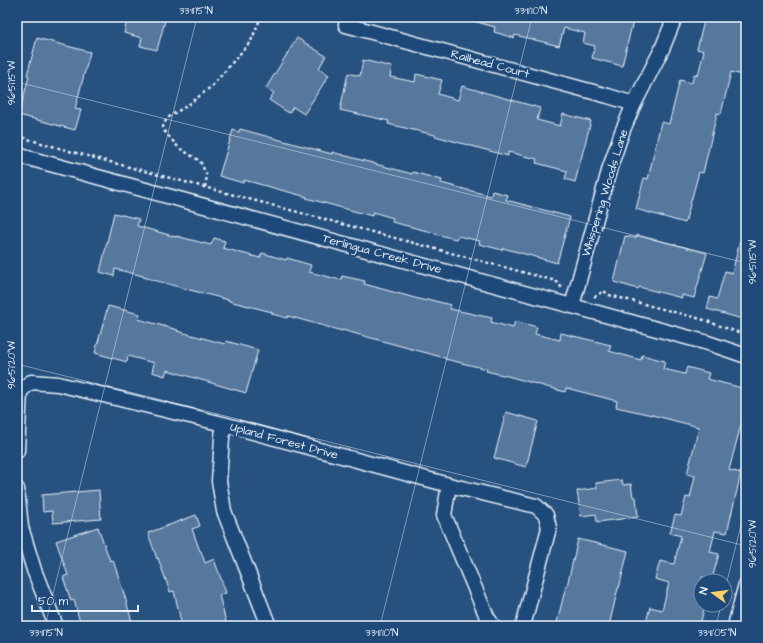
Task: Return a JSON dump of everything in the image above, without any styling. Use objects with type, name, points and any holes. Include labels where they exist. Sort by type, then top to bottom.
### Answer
[{"type":"street","name":"Whispering Woods Lane","points":[[572,306],[610,167],[622,132],[634,104],[662,49],[675,17]]},
{"type":"street","name":"Railhead Court","points":[[346,25],[634,104]]},
{"type":"street","name":"Terlingua Creek Drive","points":[[17,154],[708,343],[746,356]]},
{"type":"street","name":"Upland Forest Drive","points":[[17,451],[20,391],[31,382],[58,384],[223,424],[449,485],[536,506],[546,515],[549,528],[523,626]]},
{"type":"street","points":[[223,424],[219,481],[224,511],[269,626]]},
{"type":"street","points":[[449,485],[444,515],[487,617],[493,626]]},
{"type":"street","points":[[17,489],[22,527],[34,570],[56,626]]},
{"type":"street","points":[[735,626],[746,584]]},
{"type":"path","points":[[205,187],[207,176],[200,161],[179,148],[165,132],[163,127],[164,123],[170,116],[188,105],[212,86],[251,41],[261,17]]},
{"type":"path","points":[[17,136],[556,281],[564,290]]},
{"type":"path","points":[[594,297],[604,291],[609,295],[701,319],[746,335]]},
{"type":"building","points":[[128,17],[166,17],[157,50],[140,46],[142,38],[124,33]]},
{"type":"building","points":[[474,17],[634,17],[622,66],[592,58],[595,46],[583,43],[585,33],[564,28],[559,46],[515,35],[514,38],[494,32],[495,27],[473,21]]},
{"type":"building","points":[[705,17],[746,17],[746,76],[731,72],[721,114],[717,113],[703,173],[699,172],[685,223],[636,209],[644,178],[648,179],[661,122],[669,124],[680,80],[692,83],[694,74],[698,75],[704,51],[697,49]]},
{"type":"building","points":[[37,38],[90,52],[75,109],[81,110],[75,130],[19,115],[29,76],[27,75]]},
{"type":"building","points":[[297,38],[326,56],[319,68],[329,75],[304,114],[293,107],[289,113],[269,100],[274,93],[266,88]]},
{"type":"building","points":[[363,60],[392,67],[390,77],[415,82],[416,74],[442,80],[438,94],[458,100],[462,86],[540,108],[537,120],[560,126],[563,114],[591,121],[575,182],[565,179],[567,171],[536,163],[537,159],[508,152],[508,156],[435,135],[388,124],[389,121],[340,110],[348,73],[360,76]]},
{"type":"building","points":[[240,129],[412,174],[413,172],[442,180],[441,183],[491,196],[492,191],[508,195],[506,200],[570,217],[557,263],[503,248],[502,250],[479,244],[480,241],[458,236],[456,239],[435,234],[392,222],[393,218],[373,212],[372,216],[244,180],[243,183],[219,176],[233,130],[239,132]]},
{"type":"building","points":[[114,213],[139,219],[137,226],[176,237],[211,245],[214,238],[225,241],[223,248],[260,258],[262,253],[286,260],[287,258],[311,265],[309,272],[341,280],[342,276],[365,281],[364,284],[426,301],[427,299],[451,305],[450,309],[492,318],[491,322],[513,328],[515,321],[537,327],[535,334],[560,340],[561,333],[611,345],[609,351],[641,360],[642,355],[665,361],[663,369],[685,374],[687,367],[709,373],[707,379],[746,389],[746,406],[729,470],[741,473],[727,533],[715,531],[710,552],[719,554],[714,573],[693,573],[693,613],[703,613],[700,625],[688,622],[687,626],[645,626],[650,607],[662,610],[669,583],[655,579],[660,561],[674,564],[681,536],[670,533],[675,515],[681,516],[686,497],[690,498],[695,476],[687,474],[699,427],[616,407],[617,401],[566,388],[565,392],[486,371],[487,369],[445,359],[342,330],[288,316],[287,318],[272,314],[272,312],[143,276],[115,269],[114,276],[100,272]]},
{"type":"building","points":[[742,233],[746,234],[746,320],[707,309],[710,297],[717,299],[725,271],[732,273]]},
{"type":"building","points":[[637,235],[707,253],[694,298],[682,295],[682,298],[639,287],[638,289],[614,282],[625,236],[636,238]]},
{"type":"building","points":[[108,306],[140,314],[138,319],[178,330],[177,331],[225,344],[226,341],[258,350],[246,393],[167,370],[165,376],[152,372],[154,363],[128,356],[127,362],[95,353]]},
{"type":"building","points":[[506,412],[538,421],[526,467],[494,458]]},
{"type":"building","points":[[622,480],[623,485],[631,484],[633,497],[636,497],[638,517],[597,522],[596,514],[581,516],[577,491],[597,488],[596,483]]},
{"type":"building","points":[[99,490],[101,519],[53,523],[52,511],[43,512],[42,495]]},
{"type":"building","points":[[196,515],[200,526],[192,529],[200,551],[205,563],[214,559],[226,593],[219,595],[227,626],[182,626],[174,591],[170,592],[148,533]]},
{"type":"building","points":[[98,527],[110,561],[113,560],[132,622],[117,626],[81,626],[74,600],[71,601],[63,577],[68,575],[56,541]]},
{"type":"building","points":[[578,539],[628,551],[609,626],[572,626],[557,622]]}]
